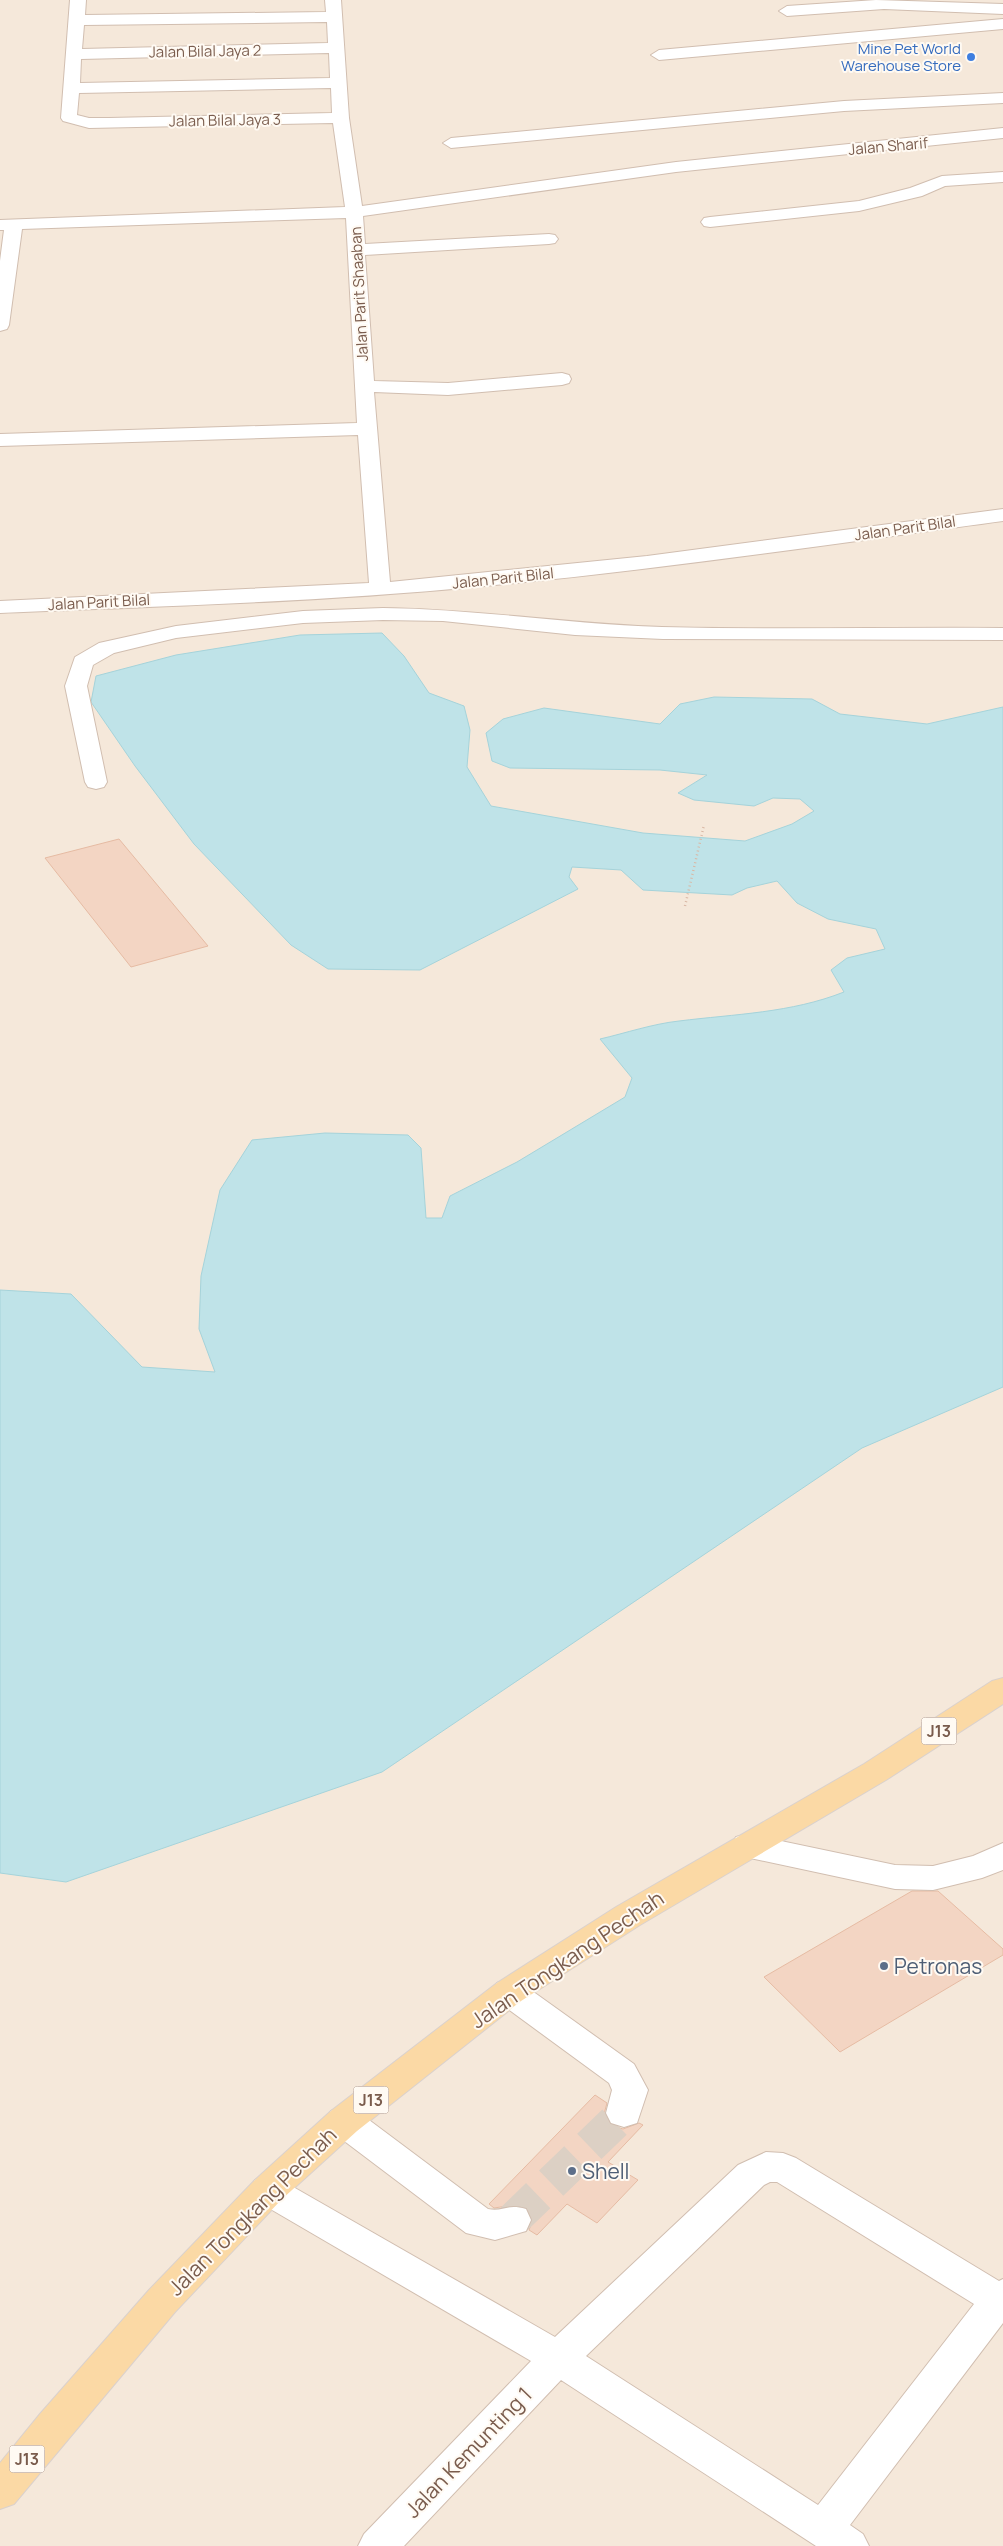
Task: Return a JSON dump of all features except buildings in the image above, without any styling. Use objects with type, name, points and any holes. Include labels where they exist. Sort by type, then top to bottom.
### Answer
[{"type":"main road","name":"Jalan Tongkang Pechah","points":[[0,2492],[54,2426],[162,2301],[268,2190],[344,2121],[509,1992],[628,1916],[875,1772],[1003,1689]]},
{"type":"street","points":[[78,0],[75,54],[70,88],[337,83]]},
{"type":"street","points":[[787,11],[884,4],[1003,9]]},
{"type":"street","points":[[76,20],[333,8]]},
{"type":"street","name":"Jalan Parit Shaaban","points":[[333,8],[340,118],[366,211],[377,387],[367,429],[380,588]]},
{"type":"street","points":[[659,55],[1003,24]]},
{"type":"street","name":"Jalan Bilal Jaya 2","points":[[75,54],[335,48]]},
{"type":"street","name":"Jalan Bilal Jaya 3","points":[[70,88],[68,118],[89,123],[340,118]]},
{"type":"street","points":[[451,143],[844,106],[894,105],[1003,98]]},
{"type":"street","name":"Jalan Sharif","points":[[7,225],[366,211],[557,182],[1003,133]]},
{"type":"street","points":[[710,222],[859,206],[916,192],[942,181],[1003,177]]},
{"type":"street","points":[[0,326],[7,225]]},
{"type":"street","points":[[369,250],[549,239]]},
{"type":"street","points":[[377,387],[448,389],[562,379]]},
{"type":"street","points":[[0,440],[367,429]]},
{"type":"street","name":"Jalan Parit Bilal","points":[[0,607],[380,588],[486,580],[638,563],[1003,515]]},
{"type":"street","points":[[96,782],[76,686],[83,662],[107,648],[176,632],[303,617],[382,614],[443,615],[574,629],[663,633],[1003,634]]},
{"type":"street","points":[[748,1846],[895,1877],[932,1878],[982,1866],[1003,1855]]},
{"type":"street","points":[[509,1992],[622,2074],[630,2090],[624,2113]]},
{"type":"street","points":[[344,2121],[479,2222],[496,2225],[513,2220]]},
{"type":"street","name":"Jalan Kemunting 1","points":[[378,2546],[558,2358],[751,2175],[766,2167],[783,2168],[1001,2298]]},
{"type":"street","points":[[268,2190],[558,2358],[836,2538],[1001,2298]]},
{"type":"path","points":[[685,906],[704,825]]},
{"type":"shaded area","points":[[0,0],[1003,0],[1003,2546],[0,2546]]},
{"type":"water","points":[[382,633],[404,656],[429,693],[464,706],[470,730],[467,767],[491,806],[643,833],[745,841],[792,824],[814,811],[800,799],[773,798],[754,806],[694,800],[678,793],[707,775],[660,770],[510,768],[492,761],[486,733],[503,719],[544,708],[660,724],[680,704],[714,697],[812,699],[840,714],[927,724],[1003,707],[1003,1387],[862,1448],[382,1772],[66,1882],[0,1873],[0,1290],[71,1294],[142,1367],[215,1372],[199,1329],[201,1276],[220,1190],[252,1140],[325,1133],[408,1135],[421,1148],[426,1218],[442,1218],[450,1196],[517,1162],[625,1097],[632,1078],[600,1039],[669,1022],[763,1012],[824,999],[844,992],[831,970],[847,958],[885,949],[876,929],[828,919],[797,903],[777,881],[747,888],[732,895],[643,890],[621,870],[572,867],[569,877],[578,889],[420,970],[328,969],[291,945],[194,844],[135,766],[91,702],[96,676],[176,655],[300,635]]},
{"type":"tunnel","points":[[513,2220],[624,2113]]},
{"type":"place","name":"Mine Pet World Warehouse Store","points":[[971,57]]},
{"type":"place","name":"Petronas","points":[[884,1966]]},
{"type":"place","name":"Shell","points":[[572,2171]]}]
